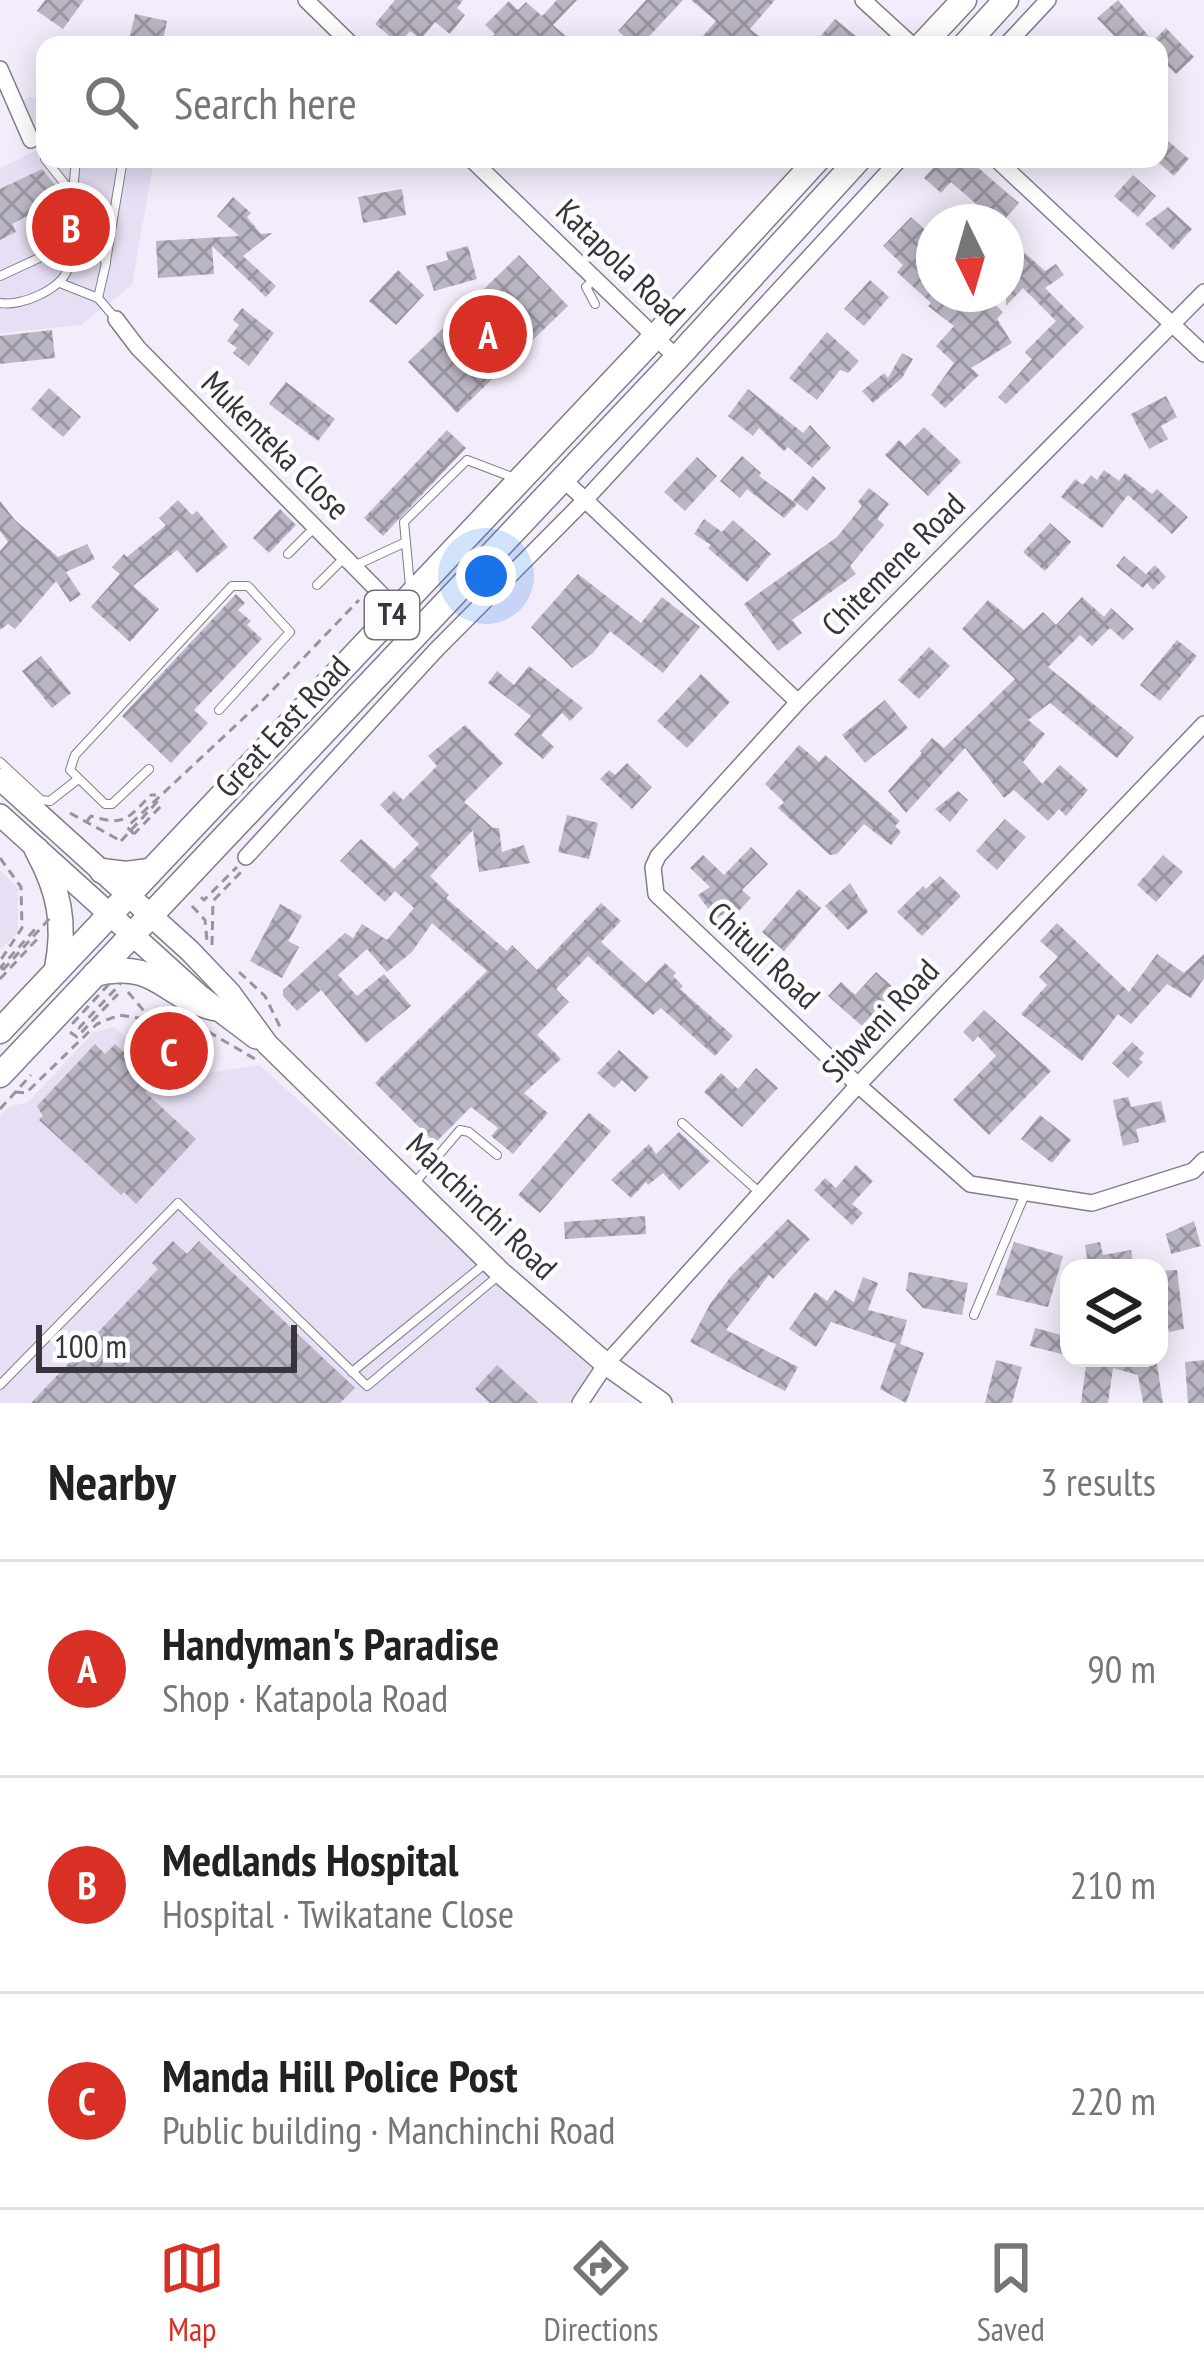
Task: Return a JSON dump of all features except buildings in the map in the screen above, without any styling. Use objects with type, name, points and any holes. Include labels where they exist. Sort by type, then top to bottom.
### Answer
[{"type":"main road","points":[[930,36],[964,0]]},
{"type":"main road","points":[[972,36],[1006,0]]},
{"type":"main road","name":"Great East Road","points":[[0,1031],[810,168]]},
{"type":"main road","name":"Great East Road","points":[[8,1083],[102,979],[131,935],[851,168]]},
{"type":"main road","name":"Manchinchi Road","points":[[0,779],[218,980],[269,1046],[495,1267],[606,1364],[661,1403]]},
{"type":"main road","name":"Manchinchi Road","points":[[0,815],[214,1008],[269,1046]]},
{"type":"main road","points":[[37,850],[55,882],[61,906],[56,970]]},
{"type":"main road","points":[[102,871],[149,871]]},
{"type":"main road","points":[[102,979],[120,968],[142,972],[193,1003],[214,1008]]},
{"type":"street","points":[[306,0],[343,36]]},
{"type":"street","points":[[863,0],[902,36]]},
{"type":"street","points":[[1014,36],[1048,0]]},
{"type":"street","points":[[0,69],[31,140]]},
{"type":"street","name":"Katapola Road","points":[[479,168],[677,358]]},
{"type":"street","points":[[242,862],[892,168]]},
{"type":"street","points":[[1006,168],[1204,354]]},
{"type":"street","name":"Chitemene Road","points":[[656,894],[653,867],[658,856],[798,702],[1204,292]]},
{"type":"street","name":"Mukenteka Close","points":[[116,320],[138,348],[373,585],[404,602]]},
{"type":"street","points":[[563,479],[798,702]]},
{"type":"street","name":"Sibweni Road","points":[[580,1403],[606,1364],[858,1085],[1204,724]]},
{"type":"street","name":"Chituli Road","points":[[656,894],[970,1184],[1092,1203],[1193,1171],[1204,1160]]},
{"type":"lane","points":[[31,140],[36,147]]},
{"type":"lane","points":[[52,168],[73,194],[106,262]]},
{"type":"lane","points":[[73,194],[75,168]]},
{"type":"lane","points":[[98,298],[122,168]]},
{"type":"lane","points":[[0,276],[52,252],[67,262],[68,274],[60,283],[14,304],[0,303]]},
{"type":"lane","points":[[595,279],[586,287],[595,304]]},
{"type":"lane","points":[[60,283],[98,298],[116,320]]},
{"type":"lane","points":[[404,602],[404,522],[467,460],[520,480]]},
{"type":"lane","points":[[288,554],[315,527]]},
{"type":"lane","points":[[317,585],[350,562],[406,542]]},
{"type":"lane","points":[[149,769],[112,804],[105,804],[70,770],[75,755],[232,586],[240,583],[253,590],[290,632],[219,710]]},
{"type":"lane","points":[[0,762],[41,800],[50,800],[77,780]]},
{"type":"lane","points":[[682,1123],[760,1193]]},
{"type":"lane","points":[[412,1186],[460,1130],[470,1132],[497,1155]]},
{"type":"lane","points":[[974,1315],[1025,1192]]},
{"type":"lane","points":[[0,1384],[178,1203],[367,1386],[495,1267]]},
{"type":"lane","points":[[352,1372],[495,1267]]},
{"type":"path","points":[[95,825],[121,841],[157,802],[161,806],[134,834],[127,827],[249,713],[373,585]]},
{"type":"path","points":[[0,858],[20,883],[22,900],[22,934],[0,961]]},
{"type":"path","points":[[192,906],[205,920],[211,947],[211,907],[244,868],[242,862],[204,900],[197,893]]},
{"type":"path","points":[[0,979],[44,931],[38,926],[1,967],[3,970],[50,918],[22,900]]},
{"type":"path","points":[[8,1083],[28,1091],[97,1024],[119,1015],[211,1032],[249,1058],[259,1057],[280,1036],[281,1027],[265,996],[238,971]]},
{"type":"path","points":[[70,1032],[76,1037],[119,993],[102,979],[73,1023],[79,1028],[121,983],[150,1018]]},
{"type":"path","points":[[0,1109],[8,1083],[43,1062]]},
{"type":"shaded area","points":[[36,97],[36,141],[21,102]]},
{"type":"shaded area","points":[[36,150],[36,168],[152,168],[132,285],[81,325],[0,333],[0,168]]},
{"type":"shaded area","points":[[0,870],[18,888],[18,932],[0,950]]},
{"type":"shaded area","points":[[114,1027],[176,1078],[259,1065],[604,1370],[580,1403],[0,1403],[0,1116],[9,1107],[28,1102],[94,1032]]},
{"type":"place","name":"Medlands Hospital","points":[[71,227]]},
{"type":"place","name":"Handyman's Paradise","points":[[488,334]]},
{"type":"place","name":"Manda Hill Police Post","points":[[169,1051]]}]
